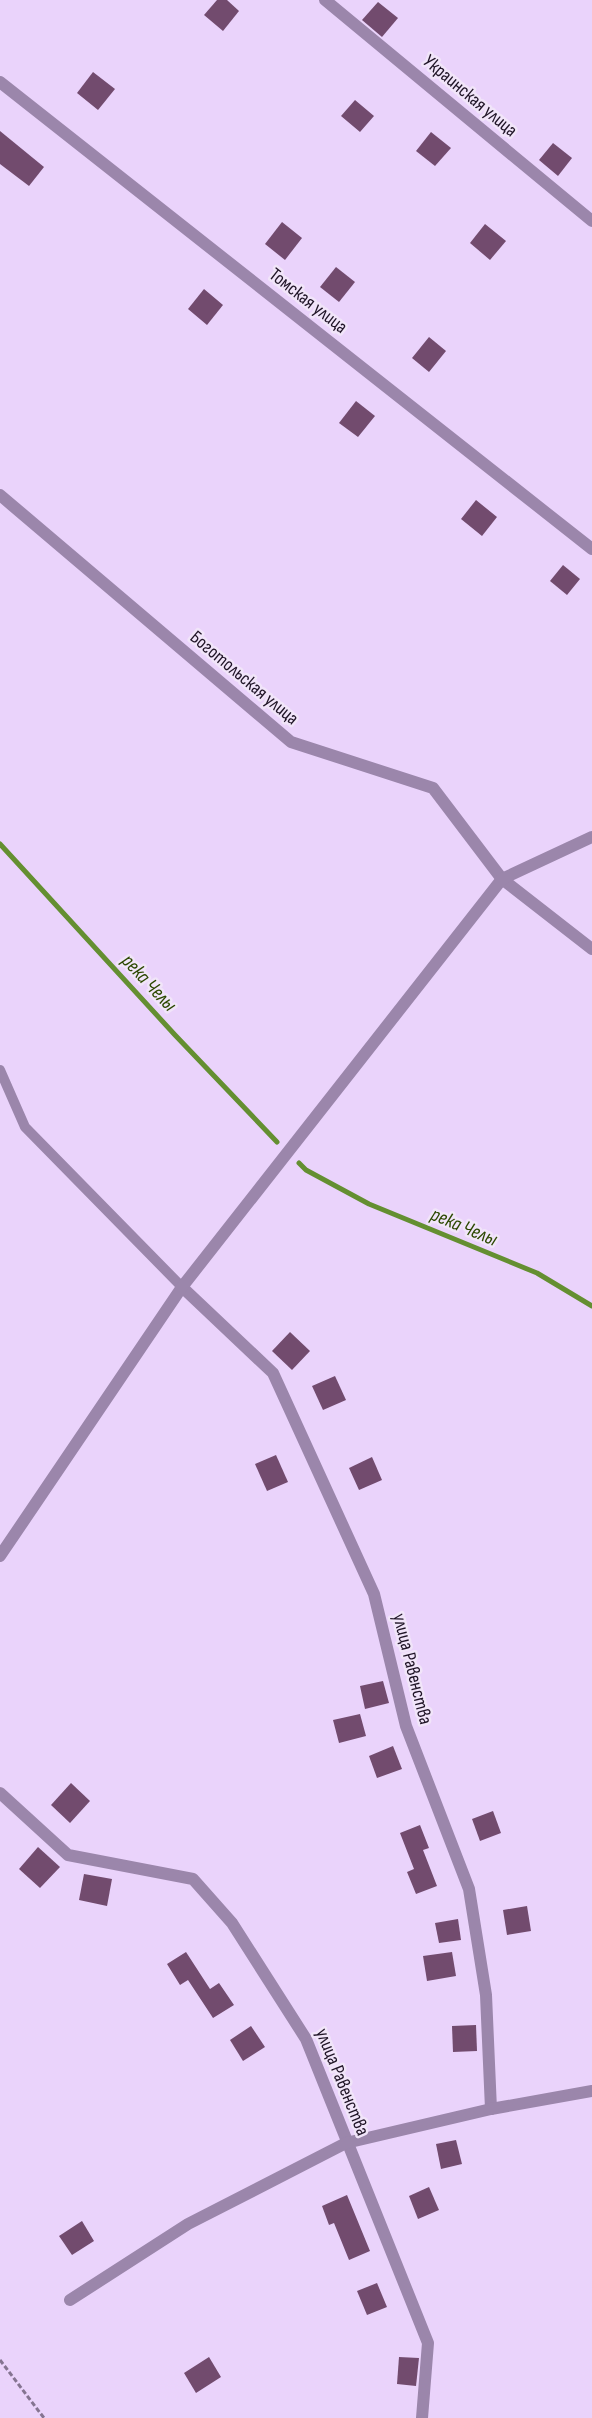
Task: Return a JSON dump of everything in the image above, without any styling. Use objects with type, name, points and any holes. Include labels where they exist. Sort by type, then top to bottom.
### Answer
[{"type":"street","name":"Украинская улица","points":[[325,0],[592,221]]},
{"type":"street","name":"Томская улица","points":[[0,82],[592,549]]},
{"type":"street","name":"Боготольская улица","points":[[0,495],[290,742],[433,788],[502,880],[592,949]]},
{"type":"street","points":[[0,1556],[182,1287],[502,880],[592,837]]},
{"type":"street","name":"улица Равенства","points":[[182,1287],[273,1373],[374,1594],[406,1726],[469,1889],[486,1995],[491,2109]]},
{"type":"street","name":"улица Равенства","points":[[0,1793],[68,1855],[193,1879],[232,1924],[306,2039],[346,2143],[428,2343],[422,2418]]},
{"type":"street","points":[[70,2300],[188,2224],[346,2143],[491,2109],[592,2091]]},
{"type":"lane","points":[[0,1070],[25,1127],[182,1287]]},
{"type":"path","points":[[0,2360],[44,2418]]},
{"type":"building","points":[[217,0],[227,0],[239,11],[223,31],[204,15]]},
{"type":"building","points":[[378,2],[398,18],[382,37],[362,20]]},
{"type":"building","points":[[93,72],[115,89],[98,110],[77,93]]},
{"type":"building","points":[[355,100],[374,116],[360,132],[341,116]]},
{"type":"building","points":[[0,131],[44,167],[29,186],[0,164]]},
{"type":"building","points":[[431,132],[451,148],[435,166],[416,151]]},
{"type":"building","points":[[553,143],[572,158],[558,176],[539,160]]},
{"type":"building","points":[[282,222],[302,238],[285,260],[265,244]]},
{"type":"building","points":[[485,224],[506,241],[490,260],[470,243]]},
{"type":"building","points":[[336,267],[355,282],[339,302],[320,287]]},
{"type":"building","points":[[204,289],[223,305],[207,325],[188,309]]},
{"type":"building","points":[[429,337],[446,351],[429,372],[412,358]]},
{"type":"building","points":[[356,401],[375,416],[358,437],[339,423]]},
{"type":"building","points":[[476,500],[497,517],[482,536],[461,519]]},
{"type":"building","points":[[563,565],[580,579],[567,595],[550,581]]},
{"type":"building","points":[[290,1332],[310,1351],[292,1370],[272,1351]]},
{"type":"building","points":[[335,1376],[346,1400],[323,1410],[312,1386]]},
{"type":"building","points":[[276,1455],[288,1482],[267,1491],[255,1464]]},
{"type":"building","points":[[372,1457],[382,1480],[359,1490],[349,1468]]},
{"type":"building","points":[[383,1681],[389,1703],[365,1709],[360,1686]]},
{"type":"building","points":[[360,1714],[366,1736],[339,1743],[333,1720]]},
{"type":"building","points":[[393,1746],[402,1769],[377,1778],[369,1756]]},
{"type":"building","points":[[71,1783],[90,1801],[70,1823],[51,1805]]},
{"type":"building","points":[[493,1811],[501,1833],[480,1841],[472,1819]]},
{"type":"building","points":[[420,1825],[429,1848],[423,1850],[437,1886],[416,1894],[407,1872],[414,1869],[400,1833]]},
{"type":"building","points":[[38,1847],[60,1867],[40,1888],[19,1869]]},
{"type":"building","points":[[84,1874],[112,1879],[107,1906],[79,1900]]},
{"type":"building","points":[[527,1906],[531,1931],[507,1935],[503,1910]]},
{"type":"building","points":[[458,1919],[461,1940],[439,1943],[435,1923]]},
{"type":"building","points":[[186,1952],[210,1989],[219,1983],[234,2005],[213,2018],[188,1980],[180,1985],[167,1964]]},
{"type":"building","points":[[452,1952],[456,1976],[427,1981],[423,1956]]},
{"type":"building","points":[[476,2025],[477,2051],[453,2052],[452,2026]]},
{"type":"building","points":[[251,2026],[265,2047],[243,2061],[230,2040]]},
{"type":"building","points":[[456,2140],[462,2164],[441,2169],[436,2144]]},
{"type":"building","points":[[429,2187],[439,2210],[418,2219],[409,2196]]},
{"type":"building","points":[[347,2195],[370,2251],[349,2260],[334,2223],[329,2225],[322,2206]]},
{"type":"building","points":[[82,2221],[94,2241],[72,2255],[59,2236]]},
{"type":"building","points":[[377,2283],[387,2307],[367,2315],[357,2291]]},
{"type":"building","points":[[209,2357],[221,2377],[196,2393],[184,2373]]},
{"type":"building","points":[[399,2357],[419,2358],[416,2386],[397,2384]]},
{"type":"waterway","name":"река Челы","points":[[0,844],[175,1035],[277,1142]]},
{"type":"waterway","name":"река Челы","points":[[299,1163],[306,1170],[369,1204],[537,1273],[592,1306]]}]
